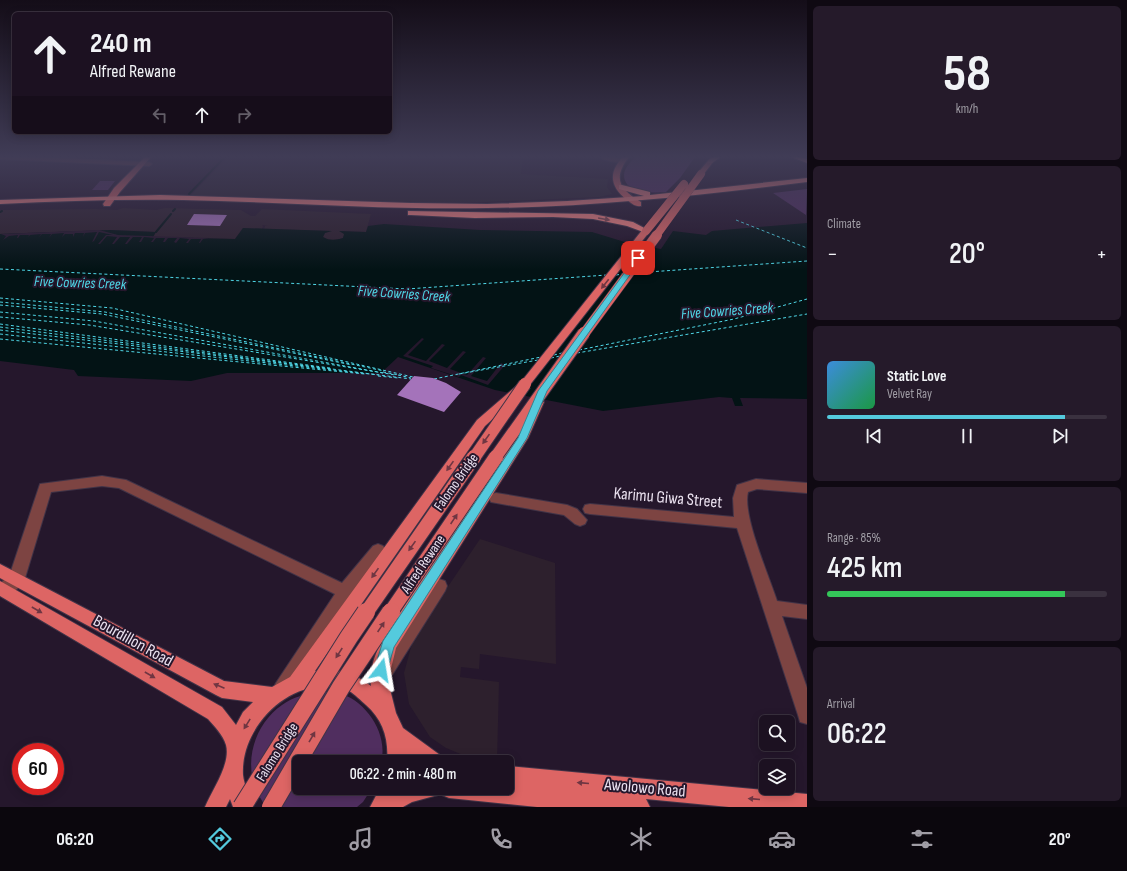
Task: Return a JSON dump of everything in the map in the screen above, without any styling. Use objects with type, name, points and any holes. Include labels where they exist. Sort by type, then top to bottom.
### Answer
[{"type":"highway","points":[[577,202],[614,195]]},
{"type":"highway","points":[[666,195],[676,195]]},
{"type":"highway","points":[[0,207],[200,198],[455,206],[637,201],[679,195]]},
{"type":"highway","points":[[0,202],[113,201],[366,209],[518,210],[637,201],[702,198],[729,195]]},
{"type":"highway","points":[[366,209],[462,215],[561,215],[593,217],[636,226],[646,231]]},
{"type":"main road","points":[[113,201],[118,195]]},
{"type":"main road","points":[[113,201],[118,195]]},
{"type":"main road","points":[[629,195],[637,201]]},
{"type":"main road","name":"Falomo Bridge","points":[[243,807],[349,637],[525,384],[646,231],[679,195]]},
{"type":"main road","name":"Alfred Rewane","points":[[271,807],[369,644],[542,391],[682,195]]},
{"type":"main road","points":[[243,807],[238,798],[233,774],[236,746],[244,726],[256,710],[283,689],[340,622],[481,423],[525,384]]},
{"type":"main road","points":[[398,755],[396,734],[387,714],[380,681],[383,660],[388,645],[522,438],[542,391]]},
{"type":"main road","name":"Bourdillon Road","points":[[0,570],[222,688],[243,693],[283,689],[318,678],[338,679],[357,685],[374,696],[387,714]]},
{"type":"main road","name":"Bourdillon Road","points":[[2,589],[215,712],[228,728],[236,746]]},
{"type":"main road","points":[[396,734],[424,755]]},
{"type":"main road","points":[[215,807],[233,774]]},
{"type":"main road","name":"Awolowo Road","points":[[514,777],[807,804]]},
{"type":"main road","points":[[380,807],[387,795]]},
{"type":"main road","points":[[384,807],[404,795]]},
{"type":"main road","name":"Awolowo Road","points":[[514,795],[640,807]]},
{"type":"street","points":[[2,589],[17,578],[46,488],[102,481],[121,483],[345,592]]},
{"type":"street","points":[[807,488],[756,484],[746,486],[742,489],[739,496],[743,523],[807,715]]},
{"type":"street","points":[[496,498],[567,510],[580,520]]},
{"type":"street","name":"Karimu Giwa Street","points":[[590,508],[743,523]]},
{"type":"street","points":[[283,689],[345,592],[378,550]]},
{"type":"street","points":[[380,681],[439,586]]},
{"type":"street","points":[[771,607],[807,612]]},
{"type":"shaded area","points":[[191,195],[609,195],[600,197],[484,202],[416,202]]},
{"type":"shaded area","points":[[775,195],[807,195],[806,215]]},
{"type":"shaded area","points":[[123,208],[156,210],[165,208],[241,210],[251,216],[255,216],[262,209],[371,214],[366,232],[340,231],[345,234],[343,238],[337,240],[327,240],[323,237],[325,233],[330,231],[264,229],[265,226],[268,226],[262,225],[262,229],[243,228],[235,239],[153,237],[156,232],[110,230],[0,234],[0,210],[117,210]]},
{"type":"shaded area","points":[[480,539],[555,563],[556,664],[480,654],[479,669],[461,667],[460,677],[499,682],[497,755],[463,755],[446,748],[430,737],[409,704],[404,673],[413,640],[441,590],[445,591]]},
{"type":"shaded area","points":[[319,691],[338,693],[357,702],[373,719],[378,729],[383,751],[382,755],[292,755],[292,795],[368,795],[363,802],[357,807],[267,807],[259,795],[253,782],[251,768],[252,753],[256,739],[262,726],[271,715],[286,702]]},
{"type":"water","name":"Five Cowries Creek","points":[[807,223],[807,399],[740,398],[743,406],[735,406],[732,398],[719,397],[603,411],[495,390],[398,357],[381,373],[227,373],[191,381],[78,376],[74,370],[0,361],[0,234],[110,230],[156,232],[153,237],[235,239],[243,228],[332,231],[325,233],[323,237],[333,240],[343,238],[344,234],[339,231],[366,232],[368,226],[384,224],[480,230],[592,232],[628,243],[661,249],[673,231],[706,235],[712,231]]},
{"type":"pier","points":[[99,230],[118,235],[209,238],[203,239],[200,243],[201,239],[191,239],[188,243],[186,243],[189,239],[180,238],[176,243],[174,242],[177,238],[168,238],[165,242],[163,242],[165,238],[156,238],[153,242],[151,242],[154,238],[144,237],[141,242],[139,242],[142,237],[133,237],[127,244],[125,244],[130,237],[120,237],[114,244],[112,244],[117,237],[107,236],[100,244],[98,244],[106,235],[113,235],[99,232],[92,242],[97,232],[85,233],[83,237],[84,233],[75,233],[73,237],[73,234],[65,234],[62,237],[64,233],[52,234],[49,238],[51,234],[42,234],[39,237],[41,234],[30,235],[28,237],[29,235],[20,235],[18,238],[18,235],[9,236],[3,240],[6,236],[1,234]]},
{"type":"pier","points":[[422,338],[424,339],[408,355],[426,361],[442,344],[445,345],[429,361],[447,368],[463,351],[466,352],[450,369],[467,375],[483,357],[486,358],[471,376],[487,381],[501,363],[505,365],[488,385],[461,375],[459,377],[431,368],[433,366],[403,356]]},
{"type":"building","points":[[194,214],[227,215],[220,226],[187,225]]},
{"type":"building","points":[[414,376],[433,378],[446,383],[461,392],[444,412],[397,395]]},
{"type":"waterway","points":[[156,232],[171,214]]},
{"type":"ferry route","points":[[736,220],[807,248]]},
{"type":"ferry route","points":[[634,273],[807,261]]},
{"type":"ferry route","points":[[0,269],[407,289],[607,275]]},
{"type":"ferry route","points":[[616,275],[623,274]]},
{"type":"ferry route","points":[[0,298],[112,308],[413,377]]},
{"type":"ferry route","points":[[579,350],[734,319],[807,299]]},
{"type":"ferry route","points":[[0,302],[105,312],[384,371]]},
{"type":"ferry route","points":[[0,305],[102,314],[352,365]]},
{"type":"ferry route","points":[[0,312],[94,321],[395,375]]},
{"type":"ferry route","points":[[577,353],[807,314]]},
{"type":"ferry route","points":[[0,317],[89,325],[383,373]]},
{"type":"ferry route","points":[[0,324],[330,368]]},
{"type":"ferry route","points":[[0,327],[411,379]]},
{"type":"ferry route","points":[[0,330],[331,369]]},
{"type":"ferry route","points":[[0,334],[379,375]]},
{"type":"ferry route","points":[[0,339],[365,374]]},
{"type":"ferry route","points":[[554,355],[562,353]]},
{"type":"ferry route","points":[[551,358],[560,356]]},
{"type":"ferry route","points":[[434,379],[541,357]]},
{"type":"ferry route","points":[[459,374],[538,360]]},
{"type":"ferry route","points":[[383,372],[399,375]]},
{"type":"ferry route","points":[[398,375],[411,378]]},
{"type":"ferry route","points":[[378,376],[399,378]]},
{"type":"route","points":[[381,670],[388,645],[522,438],[542,391],[638,258]]}]
